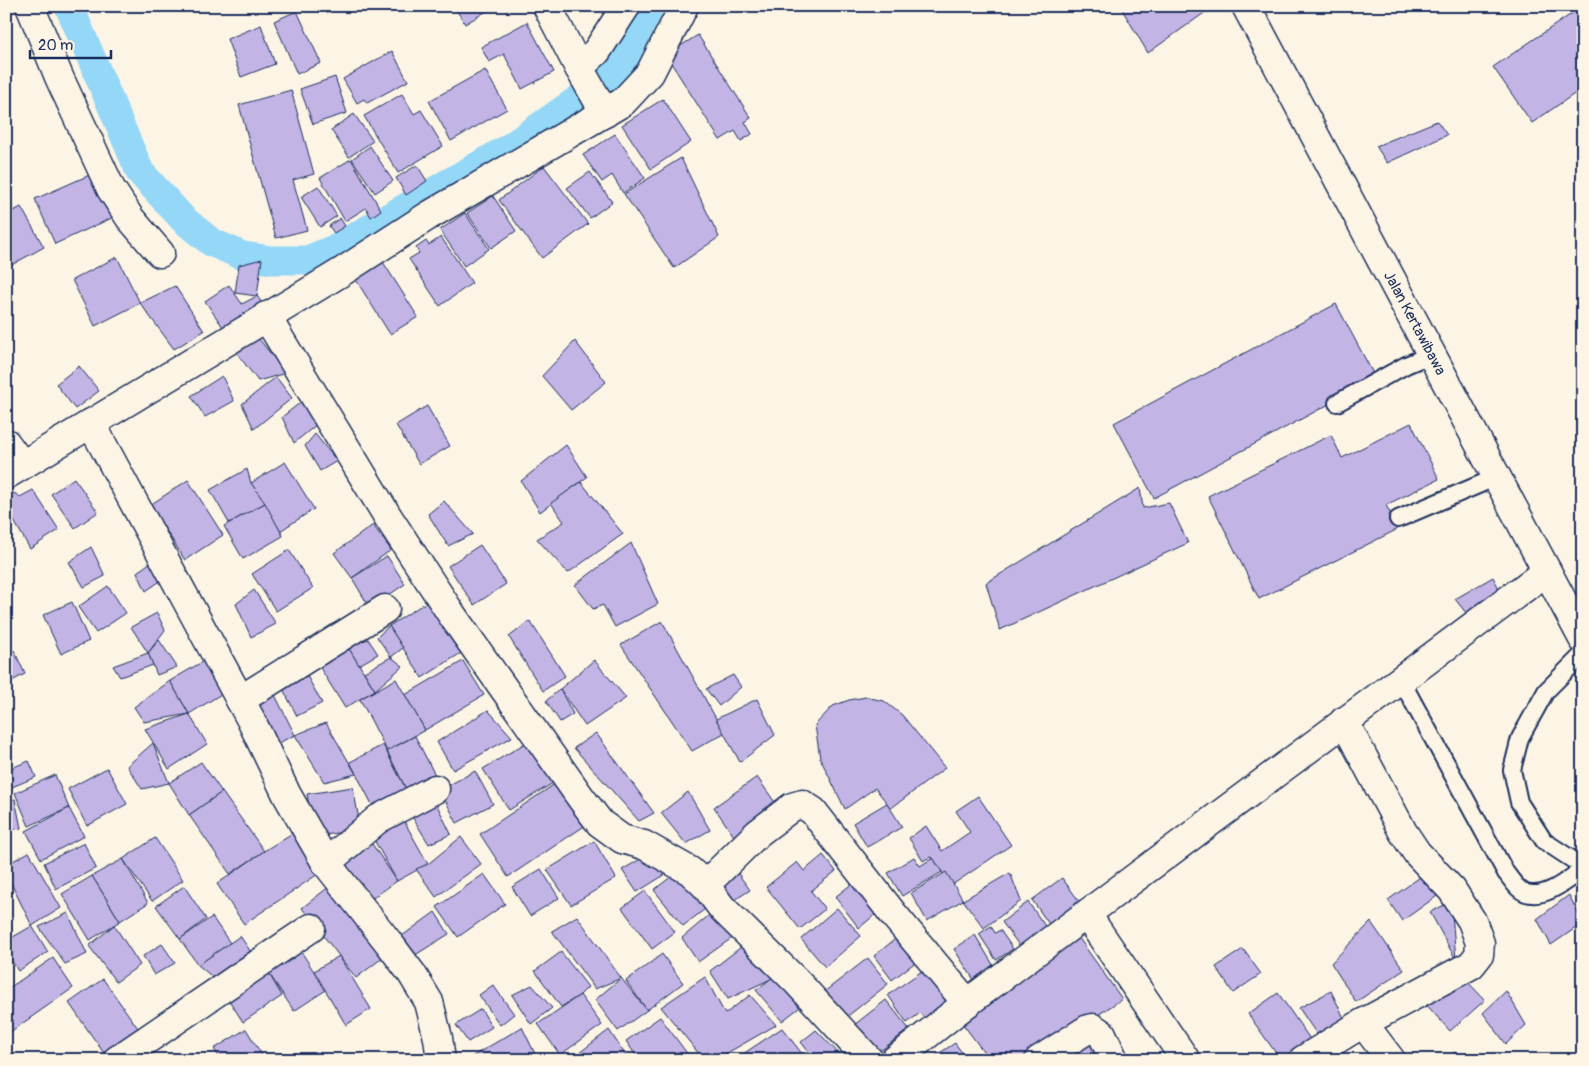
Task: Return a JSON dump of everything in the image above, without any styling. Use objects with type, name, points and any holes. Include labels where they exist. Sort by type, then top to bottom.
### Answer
[{"type":"street","points":[[30,6],[59,77],[110,189],[130,218],[160,253]]},
{"type":"street","points":[[547,6],[594,94],[623,102],[650,73],[684,6]]},
{"type":"street","points":[[6,443],[14,470],[340,273],[428,216],[594,94],[597,51],[626,6]]},
{"type":"street","name":"Jalan Kertawibawa","points":[[1246,6],[1583,639]]},
{"type":"street","points":[[266,316],[388,517],[441,599],[600,823],[622,839],[644,845],[690,871],[705,885],[722,908],[797,982],[869,1060]]},
{"type":"street","points":[[91,423],[240,700],[287,795],[326,863],[395,950],[429,1002],[438,1038],[441,1060]]},
{"type":"street","points":[[895,1060],[967,1003],[1547,571]]},
{"type":"street","points":[[240,700],[385,609]]},
{"type":"street","points":[[1303,1060],[1363,1023],[1471,964],[1479,955],[1480,942],[1472,921],[1452,890],[1417,854],[1403,832],[1344,721]]},
{"type":"street","points":[[326,863],[378,819],[435,789]]},
{"type":"street","points":[[705,885],[758,833],[792,807],[802,804],[813,811],[894,915],[967,1003]]},
{"type":"street","points":[[1087,915],[1185,1059]]},
{"type":"street","points":[[117,1060],[311,928]]},
{"type":"street","points":[[1363,1023],[1391,1060]]},
{"type":"street","points":[[1039,1060],[1082,1032],[1093,1028],[1102,1034],[1114,1060]]},
{"type":"lane","points":[[1337,403],[1406,365],[1432,354]]},
{"type":"lane","points":[[1398,519],[1497,477]]},
{"type":"lane","points":[[1583,654],[1546,691],[1520,738],[1512,770],[1519,802],[1544,841],[1573,860],[1583,861]]},
{"type":"lane","points":[[1401,680],[1506,873],[1516,886],[1525,893],[1536,894],[1544,892],[1551,890],[1583,869]]},
{"type":"building","points":[[380,6],[392,6],[393,10],[382,13]]},
{"type":"building","points":[[454,6],[495,6],[465,24]]},
{"type":"building","points":[[1120,6],[1214,6],[1148,53]]},
{"type":"building","points":[[1583,6],[1583,88],[1532,123],[1493,67]]},
{"type":"building","points":[[297,11],[321,63],[297,74],[274,21]]},
{"type":"building","points":[[527,22],[554,72],[522,89],[504,54],[489,62],[481,47]]},
{"type":"building","points":[[261,25],[275,64],[241,77],[227,39]]},
{"type":"building","points":[[698,35],[751,118],[745,122],[752,134],[741,141],[735,131],[720,140],[666,55]]},
{"type":"building","points":[[392,51],[408,81],[367,103],[364,99],[357,103],[343,79]]},
{"type":"building","points":[[485,70],[507,109],[451,141],[429,101]]},
{"type":"building","points":[[335,77],[347,113],[313,124],[300,89]]},
{"type":"building","points":[[291,90],[314,174],[293,180],[307,230],[276,238],[239,105]]},
{"type":"building","points":[[402,94],[414,114],[421,110],[443,146],[398,173],[364,116]]},
{"type":"building","points":[[663,99],[691,142],[651,169],[622,125]]},
{"type":"building","points":[[354,114],[373,141],[349,157],[331,130]]},
{"type":"building","points":[[1437,121],[1447,135],[1387,163],[1376,146]]},
{"type":"building","points":[[615,134],[645,178],[623,193],[612,175],[602,182],[583,155]]},
{"type":"building","points":[[370,146],[393,181],[375,193],[352,159]]},
{"type":"building","points":[[681,158],[719,237],[674,268],[624,194]]},
{"type":"building","points":[[351,159],[381,210],[371,217],[366,208],[345,221],[320,178]]},
{"type":"building","points":[[417,165],[427,181],[406,195],[396,178]]},
{"type":"building","points":[[544,166],[588,224],[542,258],[499,200]]},
{"type":"building","points":[[590,172],[612,202],[590,218],[567,188]]},
{"type":"building","points":[[94,173],[114,217],[55,244],[35,199]]},
{"type":"building","points":[[318,186],[337,216],[320,227],[301,197]]},
{"type":"building","points":[[493,196],[516,231],[491,248],[467,213]]},
{"type":"building","points":[[21,207],[44,247],[6,268],[6,215]]},
{"type":"building","points":[[465,213],[489,249],[464,266],[440,230]]},
{"type":"building","points":[[340,218],[345,226],[334,233],[329,226]]},
{"type":"building","points":[[441,237],[472,283],[440,306],[409,259],[419,253],[416,248],[426,241],[429,245]]},
{"type":"building","points":[[117,257],[140,303],[95,326],[72,280]]},
{"type":"building","points":[[262,259],[257,296],[235,293],[239,265]]},
{"type":"building","points":[[383,262],[418,317],[390,334],[356,280]]},
{"type":"building","points":[[229,285],[242,304],[257,296],[265,307],[227,333],[205,301]]},
{"type":"building","points":[[175,286],[204,331],[174,349],[140,303]]},
{"type":"building","points":[[1336,304],[1376,379],[1154,498],[1114,423]]},
{"type":"building","points":[[259,339],[286,373],[258,381],[233,348]]},
{"type":"building","points":[[575,341],[606,382],[571,410],[542,376]]},
{"type":"building","points":[[79,366],[99,391],[75,409],[56,384]]},
{"type":"building","points":[[222,376],[234,401],[205,417],[191,396]]},
{"type":"building","points":[[276,377],[292,398],[254,429],[242,404]]},
{"type":"building","points":[[301,402],[316,425],[294,443],[282,417]]},
{"type":"building","points":[[427,406],[450,446],[419,464],[396,425]]},
{"type":"building","points":[[1411,423],[1439,479],[1386,505],[1398,529],[1259,599],[1208,496],[1331,435],[1342,458]]},
{"type":"building","points":[[315,434],[337,461],[320,471],[305,446]]},
{"type":"building","points":[[566,445],[587,477],[540,512],[521,481]]},
{"type":"building","points":[[285,462],[314,509],[280,531],[251,483]]},
{"type":"building","points":[[247,469],[251,483],[265,503],[229,523],[210,490]]},
{"type":"building","points":[[74,478],[98,512],[75,528],[51,494]]},
{"type":"building","points":[[188,480],[223,535],[185,560],[150,505]]},
{"type":"building","points":[[581,482],[623,534],[568,573],[537,539],[564,522],[551,503]]},
{"type":"building","points":[[1140,488],[1143,508],[1169,503],[1188,543],[1000,630],[986,583]]},
{"type":"building","points":[[33,490],[59,530],[30,549],[6,507],[6,497],[14,493],[20,497]]},
{"type":"building","points":[[444,501],[473,534],[448,546],[428,514]]},
{"type":"building","points":[[265,503],[283,536],[243,559],[224,526]]},
{"type":"building","points":[[373,525],[391,550],[352,578],[334,553]]},
{"type":"building","points":[[631,543],[658,604],[615,627],[603,605],[593,609],[575,585]]},
{"type":"building","points":[[480,545],[506,584],[474,605],[448,566]]},
{"type":"building","points":[[91,547],[105,576],[84,587],[69,562]]},
{"type":"building","points":[[289,550],[313,588],[276,611],[252,574]]},
{"type":"building","points":[[387,556],[405,584],[370,608],[352,578]]},
{"type":"building","points":[[154,560],[163,579],[146,591],[137,572]]},
{"type":"building","points":[[1493,577],[1503,596],[1470,618],[1455,599]]},
{"type":"building","points":[[108,586],[126,613],[96,633],[78,607]]},
{"type":"building","points":[[254,590],[276,624],[251,637],[236,604]]},
{"type":"building","points":[[428,601],[461,653],[422,678],[389,626]]},
{"type":"building","points":[[72,602],[89,641],[61,654],[43,615]]},
{"type":"building","points":[[157,613],[165,630],[148,653],[131,627]]},
{"type":"building","points":[[530,621],[565,676],[543,691],[509,637]]},
{"type":"building","points":[[662,621],[724,733],[692,751],[621,645]]},
{"type":"building","points":[[389,626],[403,648],[391,657],[377,637]]},
{"type":"building","points":[[343,639],[375,690],[345,708],[314,658]]},
{"type":"building","points":[[368,639],[378,654],[359,665],[348,647]]},
{"type":"building","points":[[159,640],[177,667],[157,675],[148,653]]},
{"type":"building","points":[[14,650],[25,674],[12,681],[6,666],[6,655]]},
{"type":"building","points":[[148,653],[153,665],[120,677],[113,666]]},
{"type":"building","points":[[391,657],[403,666],[375,690],[364,672]]},
{"type":"building","points":[[207,659],[226,691],[189,714],[170,681]]},
{"type":"building","points":[[594,660],[626,698],[585,726],[560,689]]},
{"type":"building","points":[[463,661],[484,695],[425,730],[405,695]]},
{"type":"building","points":[[733,675],[741,687],[719,706],[706,689]]},
{"type":"building","points":[[307,676],[322,703],[297,716],[282,687]]},
{"type":"building","points":[[396,679],[425,730],[387,751],[360,699]]},
{"type":"building","points":[[170,681],[189,714],[144,722],[134,707]]},
{"type":"building","points":[[560,689],[573,714],[560,722],[546,701]]},
{"type":"building","points":[[273,691],[295,735],[274,745],[252,702]]},
{"type":"building","points":[[866,697],[884,701],[902,715],[945,768],[890,809],[875,788],[845,809],[820,758],[815,725],[833,706],[849,700]]},
{"type":"building","points":[[757,699],[775,735],[740,762],[716,719]]},
{"type":"building","points":[[488,710],[512,737],[453,770],[437,742]]},
{"type":"building","points":[[189,714],[207,744],[169,769],[145,729]]},
{"type":"building","points":[[326,723],[356,774],[324,782],[295,735]]},
{"type":"building","points":[[596,733],[654,813],[639,821],[574,748]]},
{"type":"building","points":[[415,736],[438,781],[409,795],[387,751]]},
{"type":"building","points":[[527,742],[553,783],[509,810],[483,769]]},
{"type":"building","points":[[153,743],[169,783],[142,789],[127,766]]},
{"type":"building","points":[[383,745],[409,795],[376,812],[350,762]]},
{"type":"building","points":[[29,761],[36,777],[12,787],[6,770]]},
{"type":"building","points":[[201,762],[222,792],[189,815],[169,783]]},
{"type":"building","points":[[107,768],[127,804],[87,826],[68,789]]},
{"type":"building","points":[[475,771],[493,804],[457,823],[440,790]]},
{"type":"building","points":[[55,775],[69,808],[29,826],[15,793]]},
{"type":"building","points":[[757,777],[779,808],[736,839],[714,807]]},
{"type":"building","points":[[564,778],[592,821],[508,877],[480,834]]},
{"type":"building","points":[[353,787],[359,829],[314,837],[307,794]]},
{"type":"building","points":[[222,792],[264,851],[230,874],[189,815]]},
{"type":"building","points":[[688,792],[710,830],[686,844],[661,813]]},
{"type":"building","points":[[978,796],[1011,845],[949,887],[933,858],[930,857],[923,861],[909,838],[926,826],[942,851],[970,832],[956,811]]},
{"type":"building","points":[[15,799],[21,828],[6,831],[6,801]]},
{"type":"building","points":[[435,801],[451,834],[429,844],[411,815]]},
{"type":"building","points":[[887,803],[902,827],[867,847],[853,823]]},
{"type":"building","points":[[69,808],[84,836],[41,859],[26,831]]},
{"type":"building","points":[[399,812],[428,864],[397,881],[368,829]]},
{"type":"building","points":[[294,832],[321,872],[244,924],[217,884]]},
{"type":"building","points":[[461,837],[481,864],[436,897],[416,869],[428,864]]},
{"type":"building","points":[[155,838],[183,880],[152,901],[123,859]]},
{"type":"building","points":[[368,838],[397,881],[367,902],[338,857]]},
{"type":"building","points":[[594,841],[616,878],[571,905],[547,870]]},
{"type":"building","points":[[84,843],[96,868],[56,889],[44,863]]},
{"type":"building","points":[[29,852],[61,908],[32,926],[6,873],[6,865]]},
{"type":"building","points":[[652,852],[666,874],[637,892],[622,870]]},
{"type":"building","points":[[823,855],[836,871],[811,891],[825,909],[800,929],[766,887],[797,862],[804,871]]},
{"type":"building","points":[[914,857],[920,866],[933,858],[942,872],[902,896],[888,873]]},
{"type":"building","points":[[123,859],[148,903],[120,921],[92,876]]},
{"type":"building","points":[[734,868],[750,890],[727,905],[712,882]]},
{"type":"building","points":[[541,869],[559,898],[530,916],[512,887]]},
{"type":"building","points":[[681,869],[709,906],[683,926],[654,890]]},
{"type":"building","points":[[946,872],[963,900],[927,921],[911,893]]},
{"type":"building","points":[[1010,873],[1021,901],[984,928],[963,900]]},
{"type":"building","points":[[484,874],[505,904],[458,937],[437,907]]},
{"type":"building","points":[[1423,875],[1437,896],[1402,921],[1388,900]]},
{"type":"building","points":[[92,876],[120,921],[90,940],[62,894]]},
{"type":"building","points":[[1062,878],[1085,909],[1054,931],[1032,900]]},
{"type":"building","points":[[335,882],[390,952],[356,978],[302,908]]},
{"type":"building","points":[[853,883],[882,909],[859,928],[835,897]]},
{"type":"building","points":[[184,886],[206,919],[180,939],[156,906]]},
{"type":"building","points":[[645,891],[675,932],[652,949],[622,908]]},
{"type":"building","points":[[1569,895],[1583,923],[1551,945],[1537,919]]},
{"type":"building","points":[[1028,902],[1050,933],[1024,952],[1002,922]]},
{"type":"building","points":[[1451,902],[1456,960],[1430,912]]},
{"type":"building","points":[[837,908],[861,936],[825,967],[801,939]]},
{"type":"building","points":[[714,911],[732,938],[698,962],[682,938]]},
{"type":"building","points":[[435,912],[449,934],[412,957],[398,939]]},
{"type":"building","points":[[68,913],[87,954],[65,964],[39,927]]},
{"type":"building","points":[[577,916],[621,978],[595,989],[552,931]]},
{"type":"building","points":[[212,917],[230,943],[198,965],[180,939]]},
{"type":"building","points":[[1371,922],[1404,970],[1356,1002],[1331,963]]},
{"type":"building","points":[[114,925],[140,965],[116,982],[89,946]]},
{"type":"building","points":[[32,926],[48,952],[18,971],[6,951],[6,941]]},
{"type":"building","points":[[991,926],[995,933],[1000,930],[1013,949],[996,960],[979,934]]},
{"type":"building","points":[[904,932],[921,958],[892,980],[874,956]]},
{"type":"building","points":[[1076,934],[1122,999],[1030,1060],[990,1060],[962,1023]]},
{"type":"building","points":[[975,935],[998,973],[978,986],[954,949]]},
{"type":"building","points":[[240,936],[253,955],[216,980],[198,965]]},
{"type":"building","points":[[162,944],[175,963],[154,975],[143,956]]},
{"type":"building","points":[[745,944],[773,978],[728,999],[710,971]]},
{"type":"building","points":[[1243,949],[1261,974],[1233,993],[1216,967]]},
{"type":"building","points":[[300,950],[326,990],[294,1011],[268,972]]},
{"type":"building","points":[[561,952],[588,987],[580,995],[561,1007],[535,971]]},
{"type":"building","points":[[662,954],[683,983],[647,1010],[626,981]]},
{"type":"building","points":[[339,956],[371,1009],[346,1025],[314,971]]},
{"type":"building","points":[[53,958],[73,988],[10,1032],[6,1027],[6,990]]},
{"type":"building","points":[[868,958],[888,984],[844,1019],[824,992]]},
{"type":"building","points":[[929,966],[956,1005],[928,1024],[920,1013],[907,1023],[888,995]]},
{"type":"building","points":[[268,972],[282,996],[243,1022],[227,997]]},
{"type":"building","points":[[777,974],[803,1005],[782,1021],[756,990]]},
{"type":"building","points":[[705,977],[725,1014],[750,995],[776,1025],[715,1060],[704,1060],[661,1007]]},
{"type":"building","points":[[621,978],[647,1010],[618,1031],[595,1000]]},
{"type":"building","points":[[1464,978],[1485,1000],[1450,1031],[1423,1001]]},
{"type":"building","points":[[103,979],[140,1031],[106,1056],[69,1003]]},
{"type":"building","points":[[493,985],[514,1014],[500,1025],[479,995]]},
{"type":"building","points":[[532,985],[552,1008],[531,1024],[512,995]]},
{"type":"building","points":[[1331,991],[1346,1022],[1320,1039],[1299,1008]]},
{"type":"building","points":[[1506,991],[1526,1025],[1506,1044],[1483,1013]]},
{"type":"building","points":[[1278,993],[1312,1042],[1287,1060],[1281,1060],[1248,1014]]},
{"type":"building","points":[[580,995],[602,1025],[560,1055],[538,1024]]},
{"type":"building","points":[[886,1000],[909,1029],[871,1058],[849,1029]]},
{"type":"building","points":[[481,1009],[492,1027],[468,1042],[456,1025]]},
{"type":"building","points":[[660,1017],[692,1060],[639,1060],[626,1041]]},
{"type":"building","points":[[522,1027],[538,1060],[476,1060],[473,1056]]},
{"type":"building","points":[[782,1028],[807,1060],[734,1060]]},
{"type":"building","points":[[246,1029],[265,1060],[221,1060],[214,1049]]},
{"type":"building","points":[[609,1030],[626,1056],[621,1060],[570,1060]]},
{"type":"building","points":[[816,1030],[845,1060],[815,1060],[801,1042]]},
{"type":"building","points":[[1092,1035],[1109,1060],[1052,1060]]},
{"type":"building","points":[[955,1043],[967,1060],[937,1060],[935,1056]]},
{"type":"building","points":[[1455,1052],[1461,1060],[1443,1060]]},
{"type":"waterway","points":[[69,6],[140,172],[184,220],[211,242],[243,256],[271,260],[308,260],[332,250],[509,148],[609,78],[621,64],[650,6]]}]
